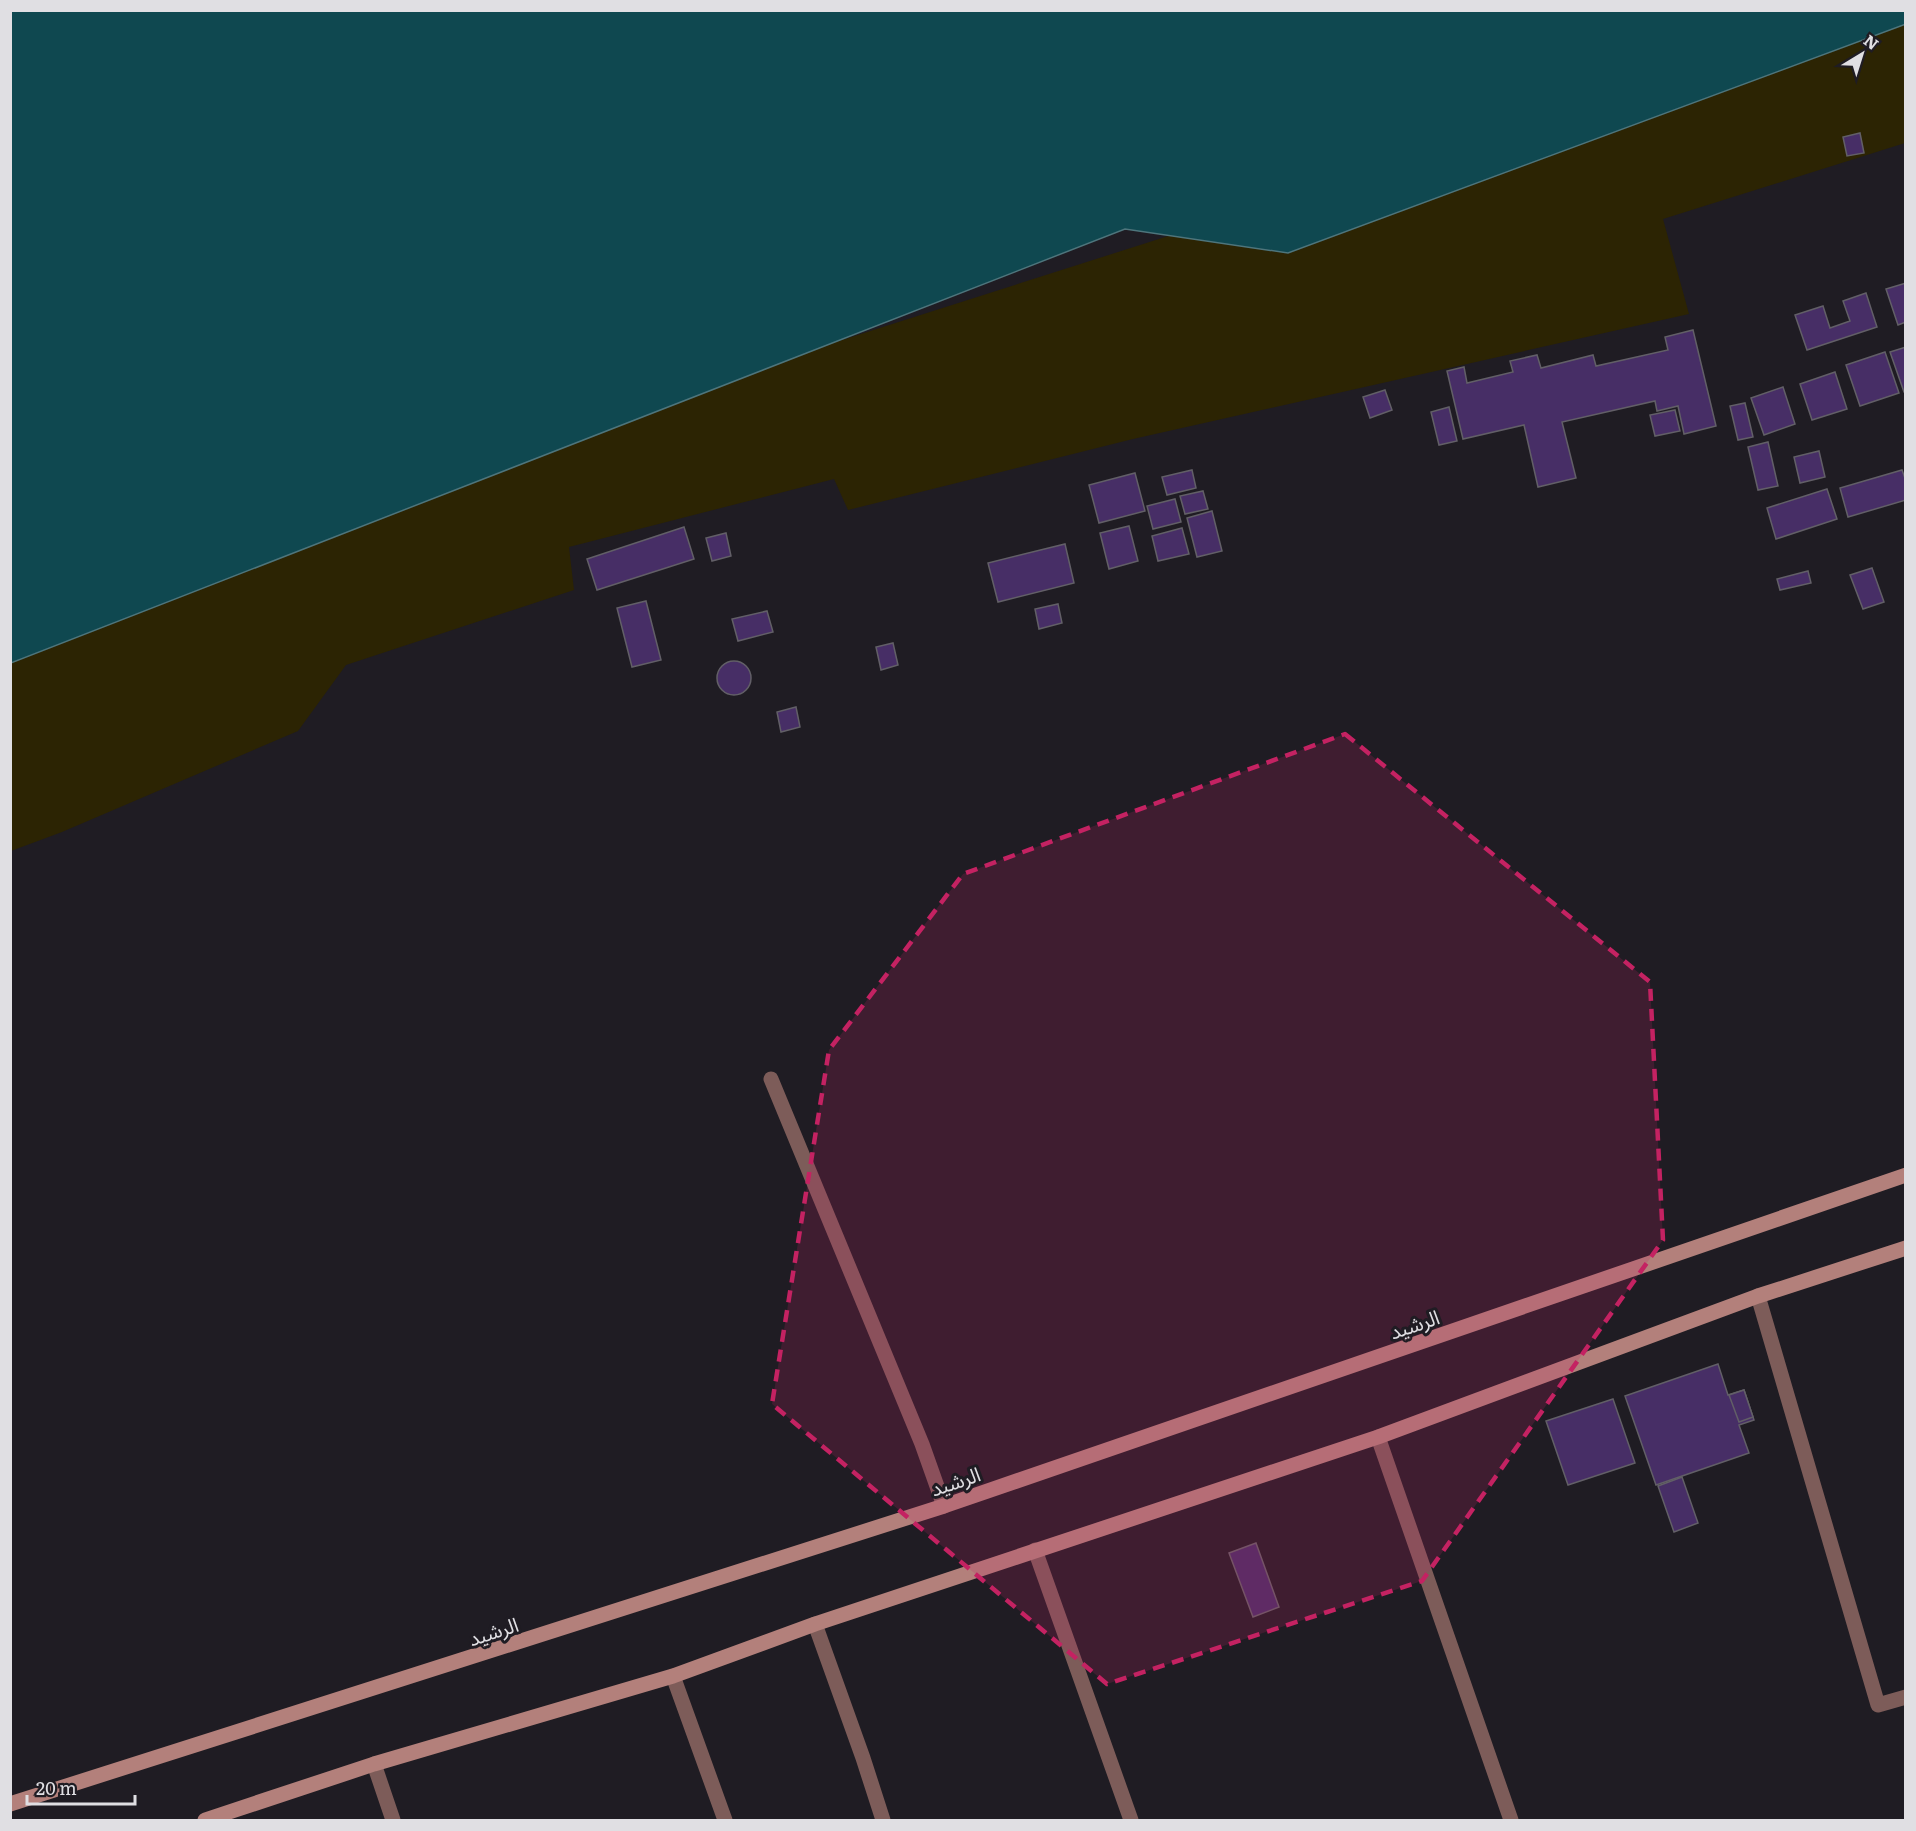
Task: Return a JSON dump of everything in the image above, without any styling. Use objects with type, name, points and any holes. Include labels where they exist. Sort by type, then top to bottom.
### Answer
[{"type":"main road","name":"الرشيد","points":[[10,1804],[944,1506],[1905,1175]]},
{"type":"main road","points":[[205,1821],[374,1764],[673,1676],[815,1624],[1378,1437],[1758,1296],[1905,1248]]},
{"type":"street","points":[[771,1079],[922,1444],[944,1506]]},
{"type":"street","points":[[1758,1296],[1878,1705],[1905,1698]]},
{"type":"street","points":[[1378,1437],[1511,1821]]},
{"type":"street","points":[[1035,1550],[1131,1821]]},
{"type":"street","points":[[815,1624],[883,1821]]},
{"type":"street","points":[[673,1676],[725,1821]]},
{"type":"street","points":[[374,1764],[393,1821]]},
{"type":"highlighted area","points":[[1345,734],[1650,982],[1663,1240],[1422,1581],[1107,1684],[772,1404],[829,1050],[963,874]]},
{"type":"sand","points":[[1874,11],[1905,11],[1905,143],[1663,219],[1689,314],[1133,439],[848,510],[834,479],[569,547],[574,590],[346,665],[298,731],[62,832],[11,851],[11,605]]},
{"type":"water","points":[[11,10],[1905,10],[1906,24],[1288,253],[1125,229],[11,663]]},
{"type":"building","points":[[1860,133],[1864,153],[1847,156],[1843,137]]},
{"type":"building","points":[[1906,283],[1906,322],[1898,325],[1886,289]]},
{"type":"building","points":[[1866,293],[1877,327],[1807,350],[1795,315],[1823,306],[1830,328],[1850,321],[1843,301]]},
{"type":"building","points":[[1693,330],[1716,426],[1684,434],[1678,406],[1657,411],[1655,401],[1562,422],[1576,478],[1538,487],[1524,425],[1463,439],[1447,371],[1464,367],[1467,383],[1513,372],[1510,361],[1537,355],[1541,368],[1593,355],[1596,366],[1668,350],[1665,337]]},
{"type":"building","points":[[1906,347],[1906,392],[1904,392],[1890,352]]},
{"type":"building","points":[[1885,352],[1899,393],[1860,406],[1846,365]]},
{"type":"building","points":[[1835,372],[1847,409],[1812,420],[1800,384]]},
{"type":"building","points":[[1783,387],[1795,424],[1764,435],[1751,398]]},
{"type":"building","points":[[1385,390],[1392,410],[1370,418],[1363,397]]},
{"type":"building","points":[[1745,403],[1753,437],[1738,440],[1730,406]]},
{"type":"building","points":[[1449,407],[1457,441],[1439,445],[1431,412]]},
{"type":"building","points":[[1675,410],[1680,431],[1655,436],[1650,415]]},
{"type":"building","points":[[1768,442],[1778,486],[1758,490],[1748,447]]},
{"type":"building","points":[[1819,451],[1825,477],[1800,483],[1794,457]]},
{"type":"building","points":[[1192,470],[1196,488],[1167,495],[1162,477]]},
{"type":"building","points":[[1902,470],[1906,481],[1906,500],[1848,517],[1840,488]]},
{"type":"building","points":[[1135,473],[1145,511],[1099,523],[1089,485]]},
{"type":"building","points":[[1827,489],[1837,519],[1776,539],[1767,508]]},
{"type":"building","points":[[1203,491],[1208,509],[1185,514],[1180,496]]},
{"type":"building","points":[[1175,499],[1181,522],[1153,529],[1147,506]]},
{"type":"building","points":[[1212,511],[1222,551],[1197,557],[1187,518]]},
{"type":"building","points":[[1129,526],[1138,561],[1109,569],[1100,533]]},
{"type":"building","points":[[684,527],[694,559],[597,590],[587,559]]},
{"type":"building","points":[[1182,528],[1189,554],[1158,561],[1152,536]]},
{"type":"building","points":[[726,533],[731,556],[712,561],[706,538]]},
{"type":"building","points":[[1065,544],[1074,583],[998,602],[988,563]]},
{"type":"building","points":[[1872,568],[1884,602],[1863,609],[1850,575]]},
{"type":"building","points":[[1808,571],[1811,583],[1780,590],[1777,579]]},
{"type":"building","points":[[646,601],[661,660],[632,667],[617,608]]},
{"type":"building","points":[[1058,604],[1062,623],[1039,629],[1035,609]]},
{"type":"building","points":[[767,611],[773,632],[738,641],[732,619]]},
{"type":"building","points":[[893,643],[898,665],[881,670],[876,647]]},
{"type":"building","points":[[734,661],[746,666],[751,678],[746,690],[734,695],[722,690],[717,678],[722,666]]},
{"type":"building","points":[[796,707],[800,727],[781,732],[777,712]]},
{"type":"building","points":[[1718,1364],[1728,1395],[1744,1390],[1754,1420],[1739,1425],[1749,1453],[1656,1485],[1625,1396]]},
{"type":"building","points":[[1744,1390],[1753,1417],[1739,1422],[1729,1395]]},
{"type":"building","points":[[1613,1399],[1635,1463],[1568,1485],[1546,1421]]},
{"type":"building","points":[[1682,1477],[1698,1523],[1674,1532],[1658,1486]]},
{"type":"building","points":[[1256,1543],[1279,1607],[1253,1617],[1229,1553]]}]
